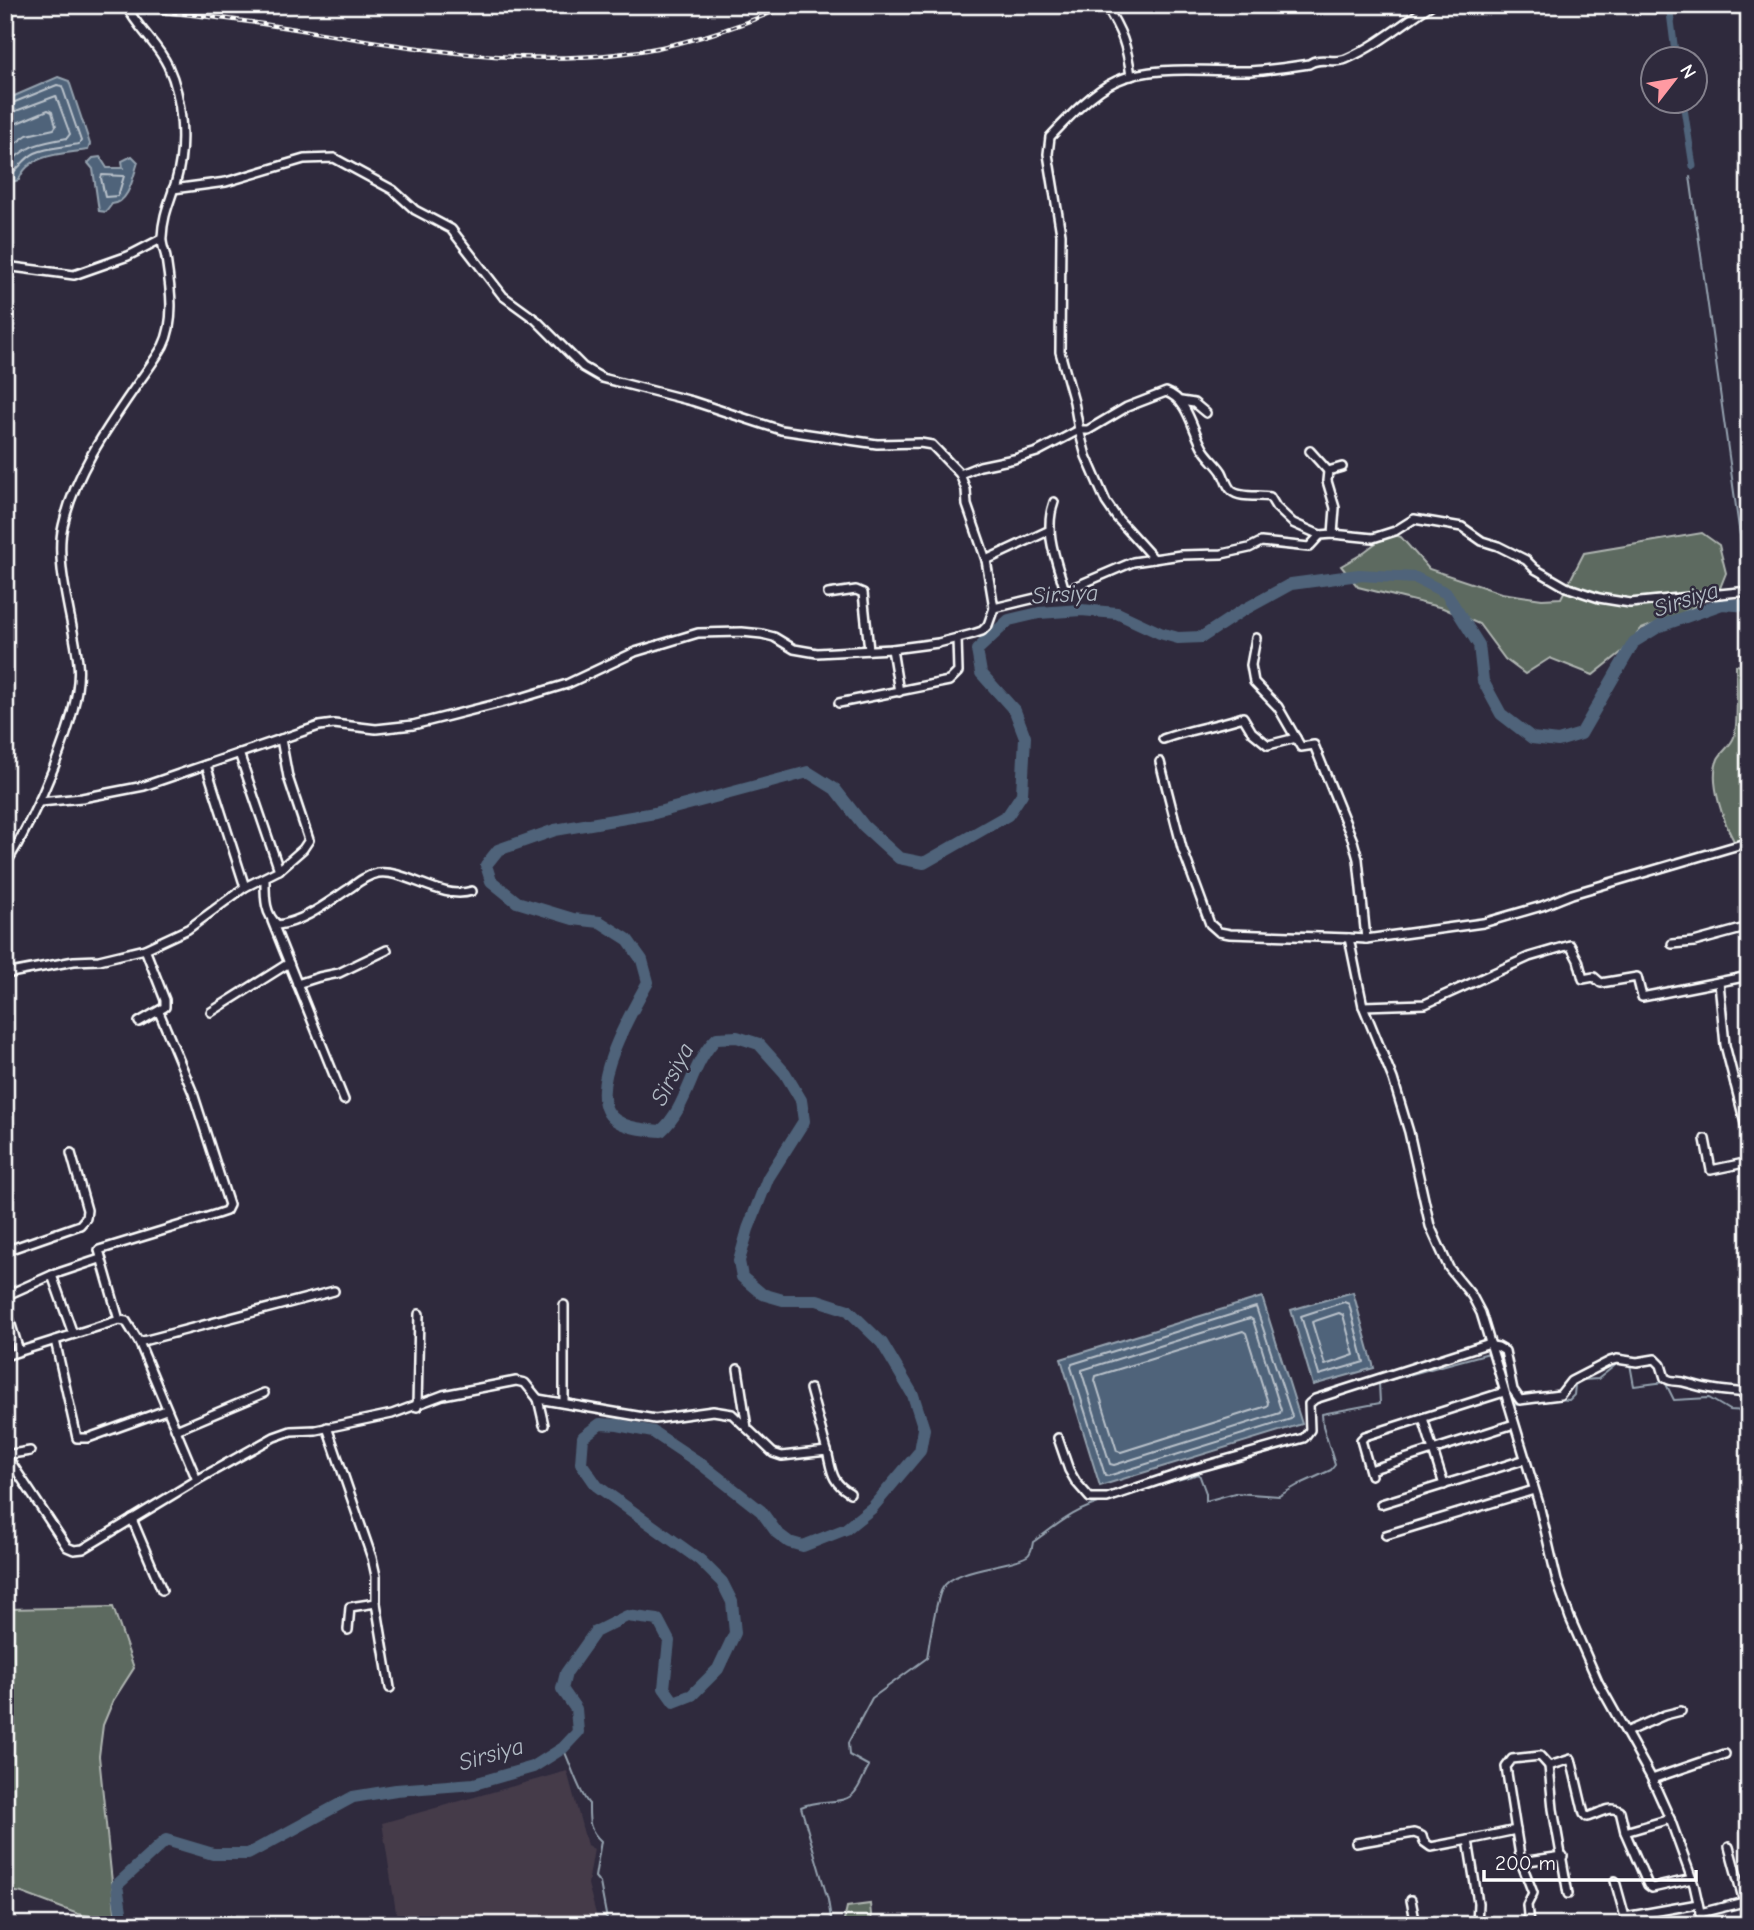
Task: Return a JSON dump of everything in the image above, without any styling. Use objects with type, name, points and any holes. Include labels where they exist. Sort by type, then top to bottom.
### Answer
[{"type":"street","points":[[5,865],[40,802],[65,733],[77,687],[79,666],[61,550],[63,525],[72,495],[109,426],[165,342],[170,316],[170,287],[161,239],[164,214],[178,175],[181,130],[178,98],[169,68],[126,5]]},
{"type":"street","points":[[1105,5],[1126,42],[1131,76]]},
{"type":"street","points":[[1154,559],[1106,502],[1086,456],[1079,430],[1060,352],[1061,234],[1048,154],[1050,137],[1100,91],[1115,81],[1173,70],[1252,71],[1309,64],[1315,60],[1342,60],[1377,44],[1431,5]]},
{"type":"street","points":[[40,802],[82,798],[144,786],[318,726],[334,724],[376,729],[413,725],[524,697],[567,684],[635,652],[698,633],[762,634],[775,637],[794,649],[817,653],[892,649],[938,643],[982,631],[988,625],[994,608],[986,560],[970,516],[960,474],[932,445],[877,444],[781,430],[692,401],[643,391],[602,378],[583,367],[536,320],[503,296],[451,229],[415,210],[393,190],[334,158],[304,159],[226,182],[173,190]]},
{"type":"street","points":[[5,266],[74,275],[102,267],[161,239]]},
{"type":"street","points":[[960,474],[980,466],[1037,452],[1079,430],[1088,430],[1127,407],[1166,392],[1181,401],[1205,453],[1221,470],[1232,491],[1238,495],[1270,498],[1293,523],[1320,535],[1373,538],[1395,531],[1415,519],[1462,527],[1482,541],[1498,545],[1526,560],[1535,569],[1566,587],[1599,598],[1630,603],[1749,591]]},
{"type":"street","points":[[1181,401],[1194,403],[1206,413]]},
{"type":"street","points":[[1310,451],[1328,471],[1327,481],[1335,508],[1333,534]]},
{"type":"street","points":[[1328,471],[1342,467]]},
{"type":"street","points":[[1054,502],[1049,513],[1048,531],[1065,591]]},
{"type":"street","points":[[986,560],[1048,531]]},
{"type":"street","points":[[994,608],[1065,591],[1133,562],[1181,555],[1222,554],[1249,548],[1261,542],[1309,547],[1320,535]]},
{"type":"street","points":[[828,594],[856,590],[863,593],[869,650]]},
{"type":"street","points":[[839,703],[939,685],[954,678],[958,664],[957,638]]},
{"type":"street","points":[[1256,638],[1251,666],[1254,682],[1278,707],[1301,747],[1314,745],[1353,841],[1358,859],[1366,939]]},
{"type":"street","points":[[892,649],[899,692]]},
{"type":"street","points":[[1163,739],[1192,728],[1243,717],[1252,732],[1268,745],[1296,738]]},
{"type":"street","points":[[5,974],[74,961],[99,960],[145,949],[188,929],[245,887],[279,870],[303,849],[309,840],[288,776],[281,739]]},
{"type":"street","points":[[239,753],[279,870]]},
{"type":"street","points":[[1160,762],[1182,848],[1210,924],[1219,932],[1230,934],[1366,939],[1483,923],[1749,842]]},
{"type":"street","points":[[206,765],[245,887]]},
{"type":"street","points":[[272,921],[278,925],[298,921],[365,878],[383,872],[449,892],[463,894],[472,891]]},
{"type":"street","points":[[265,879],[265,899],[272,921],[344,1100]]},
{"type":"street","points":[[1672,944],[1694,942],[1749,927]]},
{"type":"street","points":[[1349,938],[1363,1006],[1393,1079],[1409,1132],[1430,1226],[1449,1268],[1472,1296],[1481,1313],[1526,1459],[1557,1581],[1570,1618],[1598,1682],[1652,1779],[1670,1819],[1692,1879],[1703,1925]]},
{"type":"street","points":[[1363,1006],[1425,1004],[1529,957],[1570,945],[1578,960],[1583,979],[1594,977],[1601,982],[1607,982],[1637,976],[1642,997],[1749,976]]},
{"type":"street","points":[[139,1022],[165,1007],[165,1000],[145,949]]},
{"type":"street","points":[[297,984],[319,976],[339,974],[387,950]]},
{"type":"street","points":[[211,1012],[289,963]]},
{"type":"street","points":[[1718,982],[1726,1045],[1749,1139]]},
{"type":"street","points":[[119,1320],[99,1251],[217,1214],[226,1210],[229,1205],[193,1093],[159,1012]]},
{"type":"street","points":[[1735,1084],[1749,1082]]},
{"type":"street","points":[[1705,1139],[1711,1170],[1749,1161]]},
{"type":"street","points":[[5,1251],[80,1225],[86,1218],[87,1210],[71,1153]]},
{"type":"street","points":[[5,1296],[52,1275],[100,1259]]},
{"type":"street","points":[[52,1275],[73,1334]]},
{"type":"street","points":[[139,1342],[334,1291]]},
{"type":"street","points":[[5,1305],[19,1351]]},
{"type":"street","points":[[564,1305],[564,1403]]},
{"type":"street","points":[[417,1406],[419,1314]]},
{"type":"street","points":[[5,1356],[119,1320],[126,1321],[139,1342],[197,1480]]},
{"type":"street","points":[[55,1340],[77,1438],[88,1438],[166,1410]]},
{"type":"street","points":[[1058,1438],[1076,1482],[1090,1498],[1107,1499],[1193,1469],[1304,1438],[1310,1430],[1309,1404],[1315,1399],[1498,1347],[1505,1351],[1513,1390],[1520,1400],[1560,1395],[1576,1378],[1617,1359],[1637,1362],[1655,1359],[1661,1365],[1665,1378],[1672,1382],[1687,1383],[1706,1390],[1749,1393]]},
{"type":"street","points":[[738,1369],[747,1429]]},
{"type":"street","points":[[30,1451],[6,1455],[67,1546],[74,1550],[83,1549],[197,1480],[291,1431],[316,1430],[391,1414],[443,1395],[516,1381],[525,1383],[538,1399],[544,1425]]},
{"type":"street","points":[[810,1389],[834,1479],[838,1486],[850,1493]]},
{"type":"street","points":[[1504,1392],[1365,1436],[1361,1440],[1362,1447],[1370,1472],[1514,1424]]},
{"type":"street","points":[[176,1430],[264,1393]]},
{"type":"street","points":[[538,1399],[655,1419],[713,1411],[732,1414],[773,1453],[782,1456],[827,1451]]},
{"type":"street","points":[[1423,1418],[1444,1485]]},
{"type":"street","points":[[327,1427],[372,1558],[376,1603],[390,1688]]},
{"type":"street","points":[[1381,1504],[1526,1459]]},
{"type":"street","points":[[1386,1535],[1534,1490]]},
{"type":"street","points":[[132,1519],[163,1590]]},
{"type":"street","points":[[348,1630],[350,1607],[376,1603]]},
{"type":"street","points":[[1626,1732],[1681,1711]]},
{"type":"street","points":[[1652,1779],[1725,1754]]},
{"type":"street","points":[[1529,1925],[1527,1905],[1532,1893],[1521,1862],[1506,1767],[1512,1759],[1540,1756],[1549,1766],[1553,1809],[1569,1894]]},
{"type":"street","points":[[1549,1766],[1572,1759],[1584,1814],[1587,1817],[1611,1808],[1620,1811],[1625,1832],[1648,1885],[1652,1888],[1692,1879]]},
{"type":"street","points":[[1625,1832],[1670,1819]]},
{"type":"street","points":[[1356,1843],[1414,1833],[1422,1836],[1424,1842],[1431,1847],[1516,1830]]},
{"type":"street","points":[[1468,1840],[1478,1903],[1477,1925]]},
{"type":"street","points":[[1700,1913],[1746,1902],[1729,1847]]},
{"type":"street","points":[[1521,1862],[1563,1856]]},
{"type":"street","points":[[1615,1881],[1626,1921],[1698,1904]]},
{"type":"street","points":[[1411,1900],[1416,1925]]},
{"type":"shaded area","points":[[567,1771],[587,1845],[594,1849],[588,1884],[599,1925],[398,1925],[382,1823]]},
{"type":"green space","points":[[1389,533],[1401,537],[1429,569],[1501,593],[1542,599],[1561,598],[1584,553],[1702,533],[1719,545],[1726,573],[1718,593],[1679,615],[1641,629],[1623,651],[1593,675],[1550,658],[1525,674],[1505,659],[1479,624],[1443,608],[1358,587],[1341,566]]},
{"type":"green space","points":[[1736,665],[1749,667],[1749,838],[1735,843],[1722,813],[1716,790],[1715,768],[1718,759],[1733,740],[1736,730]]},
{"type":"green space","points":[[113,1607],[134,1668],[113,1701],[103,1725],[99,1756],[116,1921],[78,1914],[22,1893],[5,1890],[5,1609]]},
{"type":"green space","points":[[870,1904],[872,1925],[843,1925],[847,1907]]},
{"type":"water","points":[[58,77],[69,81],[90,144],[88,150],[38,160],[30,164],[19,180],[5,184],[5,100]]},
{"type":"water","points":[[132,156],[138,162],[123,199],[112,204],[106,212],[99,211],[93,169],[88,163],[93,158],[100,157],[107,168],[123,168],[122,161]]},
{"type":"water","points":[[1353,1292],[1374,1368],[1313,1385],[1291,1310]]},
{"type":"water","points":[[1262,1297],[1302,1424],[1100,1486],[1061,1359]]},
{"type":"waterway","points":[[1669,5],[1674,46]]},
{"type":"waterway","points":[[1685,116],[1693,166]]},
{"type":"waterway","points":[[1690,176],[1743,557],[1749,573]]},
{"type":"waterway","name":"Sirsiya","points":[[123,1925],[117,1885],[166,1840],[213,1854],[248,1854],[353,1797],[396,1790],[474,1784],[533,1767],[563,1748],[578,1732],[576,1709],[562,1689],[566,1673],[595,1632],[627,1616],[658,1620],[669,1641],[664,1688],[674,1702],[692,1695],[718,1669],[735,1633],[732,1602],[722,1582],[700,1560],[597,1486],[581,1463],[583,1437],[600,1424],[653,1432],[701,1464],[761,1511],[777,1533],[789,1542],[803,1546],[846,1529],[872,1508],[920,1451],[924,1429],[913,1395],[882,1343],[848,1310],[817,1300],[783,1300],[762,1294],[742,1277],[739,1261],[768,1178],[804,1121],[801,1100],[785,1073],[759,1044],[737,1037],[717,1038],[701,1060],[678,1110],[661,1131],[631,1127],[617,1121],[607,1110],[605,1081],[616,1044],[648,982],[642,960],[627,939],[600,922],[573,919],[517,902],[491,881],[486,865],[498,850],[555,830],[655,813],[808,772],[835,789],[864,826],[899,858],[924,863],[1008,815],[1022,794],[1025,737],[1015,711],[981,673],[977,650],[1009,620],[1039,613],[1081,610],[1117,613],[1160,633],[1178,638],[1202,637],[1291,584],[1359,575],[1416,578],[1446,593],[1479,645],[1483,681],[1501,714],[1532,738],[1558,741],[1581,734],[1634,642],[1660,626],[1722,604],[1749,606]]},
{"type":"waterway","points":[[1494,1352],[1499,1351],[1513,1405],[1520,1404]]},
{"type":"waterway","points":[[1155,1486],[1199,1474],[1206,1501],[1235,1493],[1279,1496],[1331,1470],[1335,1465],[1322,1414],[1380,1403],[1379,1383],[1489,1353]]},
{"type":"waterway","points":[[1557,1399],[1569,1400],[1574,1395],[1575,1385],[1582,1380],[1598,1379],[1618,1363],[1630,1364],[1634,1386],[1665,1382],[1674,1400],[1709,1398],[1729,1410],[1749,1411]]},
{"type":"waterway","points":[[1112,1500],[1146,1489]]},
{"type":"waterway","points":[[832,1925],[828,1900],[801,1807],[845,1799],[857,1789],[869,1766],[849,1755],[848,1743],[872,1698],[927,1658],[937,1602],[948,1582],[969,1572],[1027,1556],[1031,1552],[1033,1542],[1059,1523],[1085,1508],[1106,1501]]},
{"type":"waterway","points":[[563,1748],[589,1804],[591,1829],[601,1841],[595,1877],[600,1883],[608,1925]]},
{"type":"railway","points":[[118,5],[421,49],[567,58],[639,51],[684,42],[748,22],[790,5]]}]
